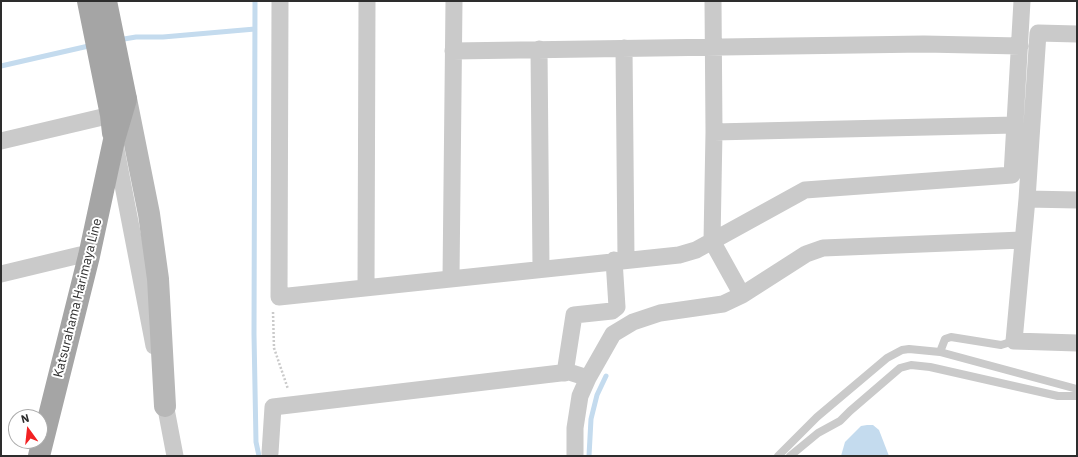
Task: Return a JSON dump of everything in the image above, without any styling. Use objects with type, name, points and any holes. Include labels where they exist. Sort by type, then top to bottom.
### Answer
[{"type":"main road","name":"Katsurahama Harimaya Line","points":[[39,456],[89,256],[114,140],[126,99],[106,43],[88,1]]},
{"type":"main road","name":"Katsurahama Harimaya Line","points":[[106,1],[106,43],[114,140]]},
{"type":"street","points":[[280,1],[279,297],[679,254],[696,250],[805,190],[1012,176],[1022,1]]},
{"type":"street","points":[[366,288],[367,1]]},
{"type":"street","points":[[451,278],[454,1]]},
{"type":"street","points":[[713,1],[712,47],[714,132],[712,241],[742,295]]},
{"type":"street","points":[[1077,34],[1038,33],[1027,198],[1014,341],[1077,343]]},
{"type":"street","points":[[453,51],[924,44],[1020,46]]},
{"type":"street","points":[[565,373],[574,315],[612,311],[617,307],[620,260],[624,48]]},
{"type":"street","points":[[539,49],[541,268]]},
{"type":"street","points":[[126,99],[149,214],[158,278],[165,406]]},
{"type":"street","points":[[1,141],[112,115]]},
{"type":"street","points":[[714,132],[1015,125]]},
{"type":"street","points":[[114,140],[175,456]]},
{"type":"street","points":[[1027,198],[1077,200]]},
{"type":"street","points":[[100,208],[110,207],[128,211]]},
{"type":"street","points":[[575,456],[575,428],[580,396],[588,378],[613,334],[632,322],[660,313],[723,304],[742,295],[806,254],[823,248],[1022,240]]},
{"type":"street","points":[[1,274],[80,255],[89,256]]},
{"type":"street","points":[[266,455],[273,407],[565,373],[588,378]]},
{"type":"lane","points":[[940,352],[945,339],[951,337],[1001,346],[1014,341]]},
{"type":"lane","points":[[778,456],[817,416],[888,358],[909,348],[940,352],[1077,389]]},
{"type":"lane","points":[[790,456],[818,433],[840,422],[850,411],[900,368],[912,365],[930,367],[1058,396],[1077,396]]},
{"type":"path","points":[[279,297],[273,310],[274,348],[288,390],[290,404]]},
{"type":"water","points":[[873,425],[879,430],[889,456],[841,456],[845,442],[861,426]]},
{"type":"waterway","points":[[255,1],[254,334],[256,442],[259,456]]},
{"type":"waterway","points":[[118,40],[136,37],[163,37],[255,29]]},
{"type":"waterway","points":[[1,66],[93,45]]},
{"type":"waterway","points":[[589,456],[591,419],[597,395],[606,376]]}]
